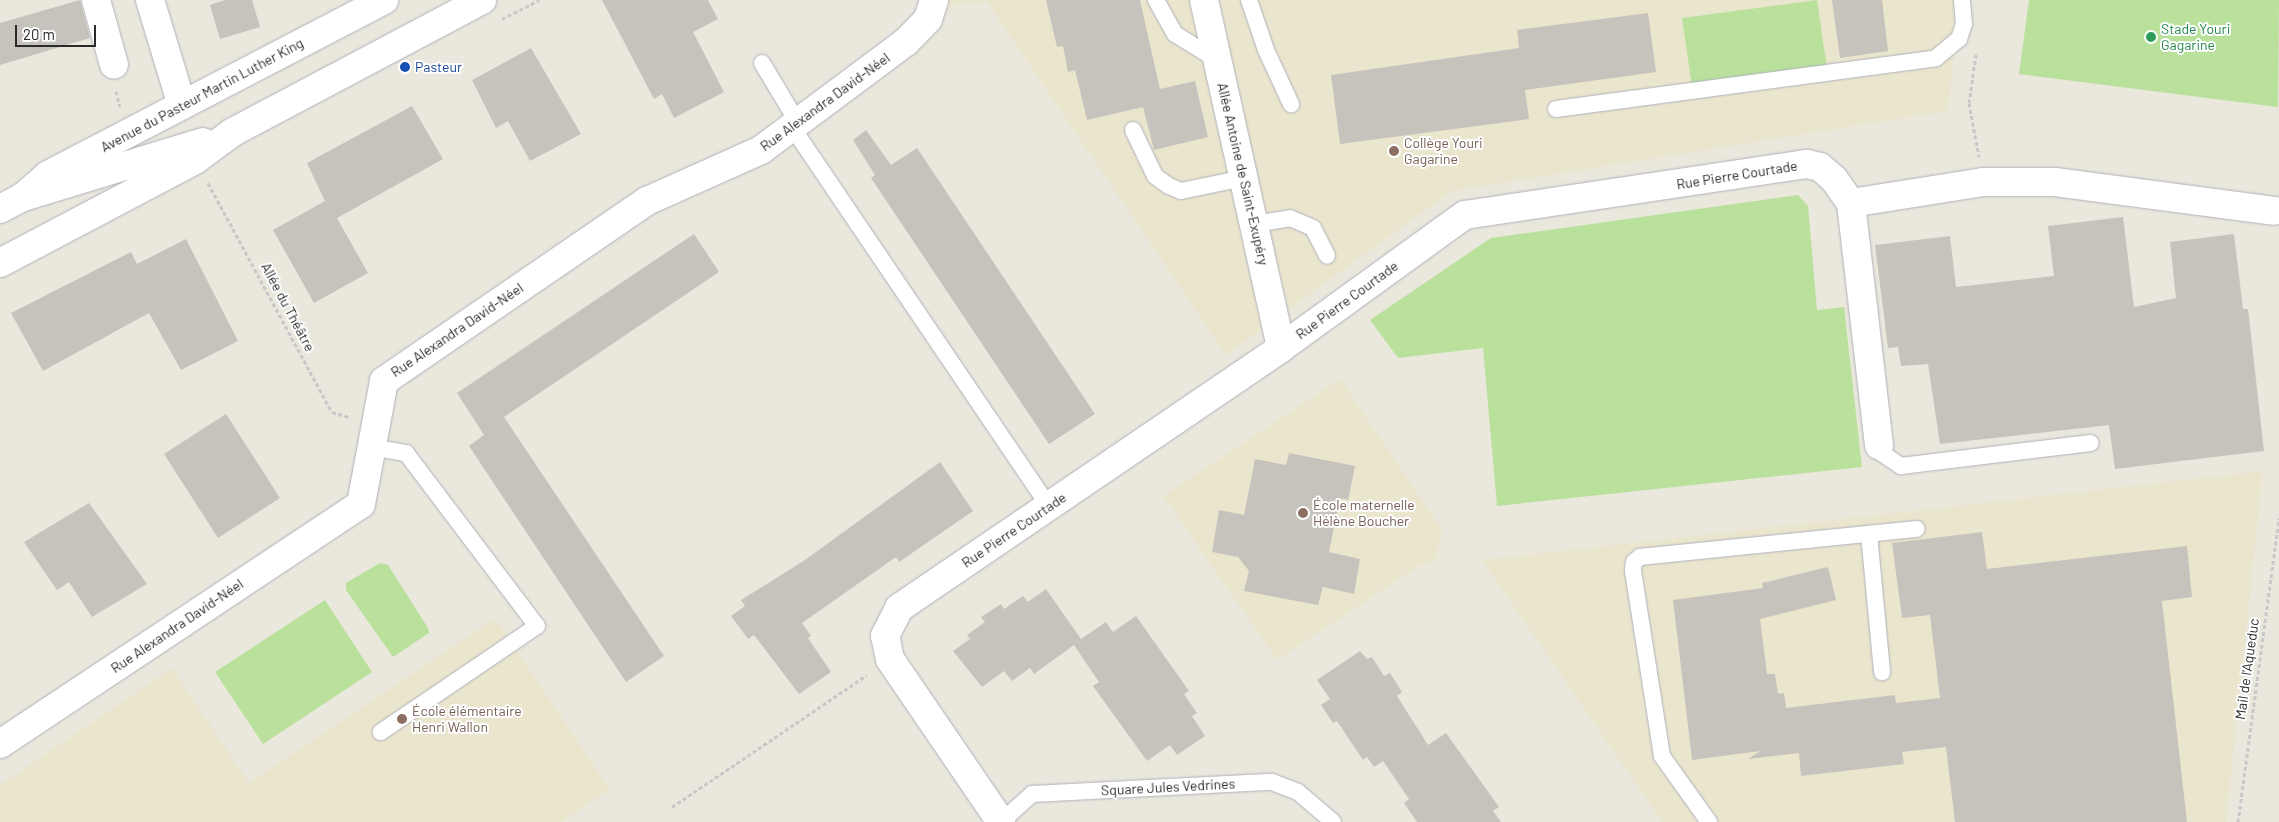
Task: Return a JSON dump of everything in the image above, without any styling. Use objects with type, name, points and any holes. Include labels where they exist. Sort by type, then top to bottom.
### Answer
[{"type":"street","points":[[96,0],[114,74]]},
{"type":"street","points":[[150,0],[182,105]]},
{"type":"street","name":"Avenue du Pasteur Martin Luther King","points":[[0,262],[194,160],[233,132],[482,0]]},
{"type":"street","name":"Rue Alexandra David-Néel","points":[[0,744],[361,504],[372,436],[384,381],[646,201],[761,150],[906,42],[928,19],[934,0]]},
{"type":"street","name":"Allée Antoine de Saint-Exupéry","points":[[1204,0],[1281,348]]},
{"type":"street","name":"Avenue du Pasteur Martin Luther King","points":[[12,203],[48,176],[372,3]]},
{"type":"street","name":"Avenue du Pasteur Martin Luther King","points":[[12,203],[233,132]]},
{"type":"street","name":"Rue Pierre Courtade","points":[[1001,822],[890,659],[885,636],[899,608],[1281,348],[1465,215],[1807,164],[1820,167],[1834,179],[1851,203],[1879,445]]},
{"type":"street","points":[[1851,203],[1983,182],[2055,182],[2274,211]]},
{"type":"lane","points":[[1156,0],[1175,34],[1217,60]]},
{"type":"lane","points":[[1249,0],[1266,50],[1292,104]]},
{"type":"lane","points":[[1556,109],[1936,58],[1959,39],[1964,24],[1962,0]]},
{"type":"lane","points":[[762,63],[795,125],[1049,506]]},
{"type":"lane","points":[[1133,130],[1155,176],[1169,186],[1181,191],[1244,178]]},
{"type":"lane","points":[[1254,224],[1290,218],[1298,221],[1313,228],[1327,256]]},
{"type":"lane","points":[[372,436],[406,452],[537,626],[380,732]]},
{"type":"lane","points":[[1879,445],[1883,454],[1901,466],[2091,443]]},
{"type":"lane","points":[[1709,822],[1662,756],[1632,570],[1634,562],[1640,557],[1917,529]]},
{"type":"lane","points":[[1868,534],[1882,672]]},
{"type":"lane","name":"Square Jules Vedrines","points":[[1001,822],[1032,794],[1272,782],[1298,792],[1333,822]]},
{"type":"path","points":[[1977,47],[1969,103],[1983,182]]},
{"type":"path","points":[[114,74],[128,134]]},
{"type":"path","name":"Allée du Théâtre","points":[[203,174],[332,412],[372,436]]},
{"type":"path","name":"Mail de l'Aqueduc","points":[[2238,822],[2279,518]]},
{"type":"path","points":[[672,807],[890,659]]},
{"type":"shaded area","name":"Collège Youri Gagarine","points":[[924,0],[1959,0],[1948,111],[1452,191],[1226,355],[987,2],[926,8]]},
{"type":"shaded area","name":"École maternelle Hélène Boucher","points":[[1340,379],[1442,529],[1436,561],[1420,565],[1277,660],[1163,496]]},
{"type":"shaded area","points":[[2263,471],[2226,822],[1662,822],[1482,560]]},
{"type":"shaded area","name":"École élémentaire Henri Wallon","points":[[495,618],[610,789],[562,822],[0,822],[0,785],[172,668],[249,783]]},
{"type":"green space","points":[[1817,0],[1827,69],[1692,87],[1682,18]]},
{"type":"green space","name":"Stade Youri Gagarine","points":[[2029,0],[2279,0],[2278,107],[2019,74]]},
{"type":"green space","points":[[1798,195],[1808,206],[1817,310],[1844,307],[1862,467],[1497,506],[1483,348],[1398,358],[1370,320],[1491,238]]},
{"type":"green space","points":[[380,563],[388,565],[428,628],[429,633],[393,657],[346,590],[346,583]]},
{"type":"green space","points":[[325,600],[372,672],[263,744],[215,672]]},
{"type":"building","points":[[80,0],[90,38],[0,65],[0,23]]},
{"type":"building","points":[[225,0],[252,0],[260,27],[220,39],[210,5]]},
{"type":"building","points":[[602,0],[708,0],[718,19],[693,32],[724,92],[674,118],[662,94],[654,99]]},
{"type":"building","points":[[1046,0],[1140,0],[1160,89],[1195,81],[1208,137],[1154,150],[1143,107],[1087,120],[1075,70],[1068,72],[1063,46],[1057,47]]},
{"type":"building","points":[[1832,0],[1882,0],[1888,51],[1840,58]]},
{"type":"building","points":[[1648,13],[1656,72],[1525,90],[1529,119],[1340,144],[1331,75],[1519,48],[1517,30]]},
{"type":"building","points":[[531,48],[581,134],[530,161],[508,121],[496,128],[472,80]]},
{"type":"building","points":[[412,106],[443,159],[337,218],[368,273],[314,303],[273,230],[325,201],[307,163]]},
{"type":"building","points":[[866,130],[891,165],[917,148],[1095,414],[1049,444],[871,178],[875,175],[853,140]]},
{"type":"building","points":[[2123,217],[2134,307],[2176,298],[2170,242],[2234,234],[2243,309],[2248,309],[2264,451],[2115,469],[2109,425],[1940,444],[1928,364],[1901,366],[1898,347],[1888,348],[1875,245],[1950,236],[1956,287],[2054,276],[2048,226]]},
{"type":"building","points":[[694,234],[719,272],[504,417],[664,656],[626,682],[469,446],[484,435],[457,393]]},
{"type":"building","points":[[186,239],[238,341],[181,370],[149,313],[43,371],[11,313],[131,252],[137,264]]},
{"type":"building","points":[[226,414],[280,498],[218,538],[164,454]]},
{"type":"building","points":[[1289,453],[1355,466],[1348,500],[1340,498],[1329,552],[1360,559],[1354,594],[1323,587],[1318,605],[1244,591],[1249,571],[1238,557],[1212,552],[1219,510],[1244,515],[1255,459],[1286,465]]},
{"type":"building","points":[[940,462],[973,511],[899,562],[896,557],[802,623],[811,636],[808,638],[831,672],[799,694],[754,635],[748,639],[731,616],[745,606],[741,600],[805,560]]},
{"type":"building","points":[[89,503],[147,584],[92,617],[69,582],[57,590],[24,542]]},
{"type":"building","points":[[1982,532],[1987,569],[2187,546],[2192,597],[2162,601],[2187,822],[1955,822],[1946,747],[1902,752],[1904,764],[1801,776],[1799,753],[1748,759],[1760,751],[1692,760],[1673,600],[1763,588],[1762,583],[1828,567],[1836,600],[1760,619],[1767,674],[1775,674],[1778,694],[1784,693],[1786,708],[1895,695],[1896,703],[1940,698],[1930,615],[1902,618],[1892,543]]},
{"type":"building","points":[[1046,589],[1081,639],[1106,622],[1113,632],[1136,616],[1189,691],[1184,694],[1197,713],[1192,716],[1205,736],[1177,755],[1170,745],[1147,761],[1093,686],[1099,682],[1074,645],[1034,674],[1030,668],[1012,681],[1004,671],[982,687],[953,651],[970,639],[967,635],[985,622],[981,617],[1001,604],[1004,609],[1023,596],[1028,602]]},
{"type":"building","points":[[1360,651],[1367,659],[1372,657],[1384,676],[1390,673],[1402,692],[1397,696],[1428,745],[1446,733],[1499,807],[1493,811],[1501,822],[1417,822],[1404,803],[1409,799],[1383,761],[1374,767],[1367,757],[1363,760],[1337,721],[1333,723],[1321,705],[1330,699],[1317,680]]},
{"type":"place","name":"Stade Youri Gagarine","points":[[2151,37]]},
{"type":"place","name":"Pasteur","points":[[405,67]]},
{"type":"place","name":"Collège Youri Gagarine","points":[[1394,151]]},
{"type":"place","name":"École maternelle Hélène Boucher","points":[[1303,513]]},
{"type":"place","name":"École élémentaire Henri Wallon","points":[[402,719]]}]
